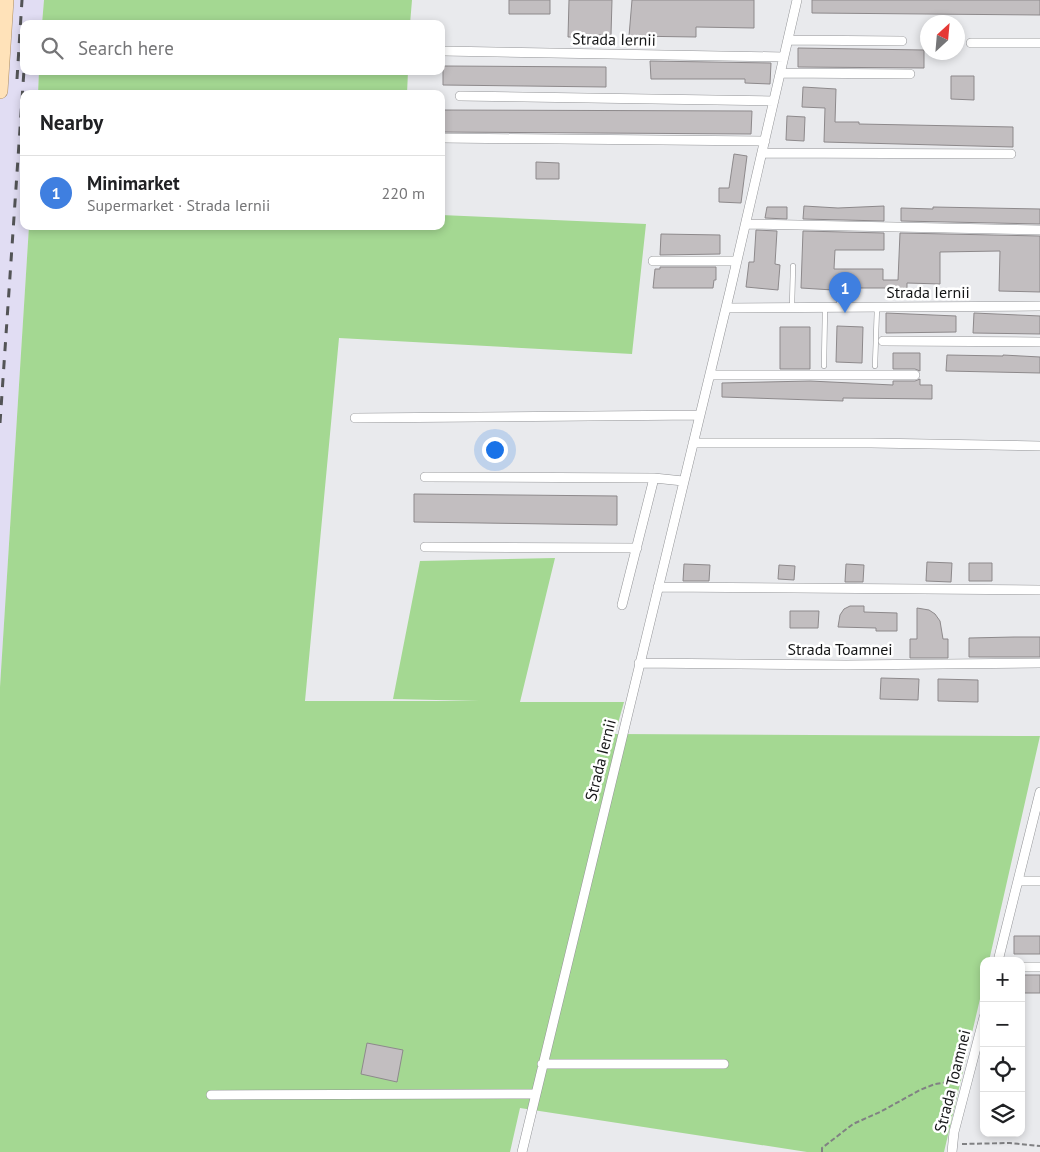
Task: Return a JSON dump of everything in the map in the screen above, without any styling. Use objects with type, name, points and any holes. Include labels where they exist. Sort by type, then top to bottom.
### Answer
[{"type":"main road","points":[[0,91],[3,17],[6,0]]},
{"type":"street","name":"Strada Iernii","points":[[522,1152],[726,308],[797,0]]},
{"type":"street","points":[[788,40],[902,41]]},
{"type":"street","points":[[971,43],[1040,43]]},
{"type":"street","name":"Strada Iernii","points":[[445,51],[784,57]]},
{"type":"street","points":[[781,73],[910,74]]},
{"type":"street","points":[[460,96],[774,101]]},
{"type":"street","points":[[445,138],[765,141]]},
{"type":"street","points":[[762,153],[1011,154]]},
{"type":"street","points":[[746,224],[1040,230]]},
{"type":"street","points":[[653,261],[737,261]]},
{"type":"street","name":"Strada Iernii","points":[[726,308],[1040,306]]},
{"type":"street","points":[[883,341],[1040,342]]},
{"type":"street","points":[[710,375],[915,375]]},
{"type":"street","points":[[356,418],[700,415]]},
{"type":"street","points":[[693,443],[871,443],[1040,446]]},
{"type":"street","points":[[425,477],[654,478],[683,481]]},
{"type":"street","points":[[622,605],[654,478]]},
{"type":"street","points":[[425,547],[637,548]]},
{"type":"street","points":[[658,587],[1040,590]]},
{"type":"street","name":"Strada Toamnei","points":[[639,663],[846,665],[1040,662]]},
{"type":"street","points":[[999,957],[1036,826],[1040,792]]},
{"type":"street","points":[[1019,881],[1040,881]]},
{"type":"street","points":[[1025,967],[1040,966]]},
{"type":"street","name":"Strada Toamnei","points":[[952,1148],[980,1032]]},
{"type":"street","points":[[542,1064],[724,1064]]},
{"type":"street","points":[[211,1095],[535,1094]]},
{"type":"lane","points":[[792,307],[793,266]]},
{"type":"lane","points":[[839,307],[840,279]]},
{"type":"lane","points":[[824,366],[825,307]]},
{"type":"lane","points":[[875,366],[877,307]]},
{"type":"path","points":[[822,1152],[822,1148],[853,1124],[880,1112],[920,1090],[935,1084],[955,1081],[967,1082]]},
{"type":"path","points":[[952,1148],[1010,1143],[1040,1146]]},
{"type":"shaded area","points":[[0,0],[44,0],[42,20],[20,20],[20,75],[39,75],[38,90],[20,90],[20,230],[29,230],[0,687]]},
{"type":"green space","points":[[44,0],[412,0],[410,20],[42,20]]},
{"type":"green space","points":[[39,75],[408,75],[407,90],[38,90]]},
{"type":"green space","points":[[445,215],[646,224],[632,354],[339,338],[305,701],[479,701],[393,699],[420,561],[555,558],[520,702],[624,702],[615,734],[1040,736],[990,957],[980,957],[980,999],[944,1152],[807,1152],[520,1108],[510,1152],[0,1152],[0,687],[29,230],[445,230]]},
{"type":"building","points":[[509,0],[550,0],[550,14],[509,14]]},
{"type":"building","points":[[569,0],[612,0],[611,35],[568,37]]},
{"type":"building","points":[[632,0],[754,0],[754,28],[696,27],[696,37],[629,36]]},
{"type":"building","points":[[812,0],[1040,0],[1040,15],[812,13]]},
{"type":"building","points":[[798,48],[920,50],[920,60],[924,60],[924,68],[798,67]]},
{"type":"building","points":[[650,61],[771,63],[770,84],[745,83],[745,79],[651,79]]},
{"type":"building","points":[[445,66],[606,67],[606,87],[443,85]]},
{"type":"building","points":[[951,76],[974,76],[974,100],[951,99]]},
{"type":"building","points":[[803,87],[836,89],[835,122],[1013,127],[1013,147],[824,142],[825,108],[802,107]]},
{"type":"building","points":[[445,110],[752,111],[751,134],[445,132]]},
{"type":"building","points":[[787,116],[805,117],[804,141],[786,140]]},
{"type":"building","points":[[734,154],[747,156],[741,203],[719,202],[719,188],[729,188]]},
{"type":"building","points":[[536,162],[559,163],[559,179],[536,179]]},
{"type":"building","points":[[804,206],[838,208],[884,206],[884,221],[803,219]]},
{"type":"building","points":[[767,207],[787,207],[787,219],[765,218]]},
{"type":"building","points":[[933,207],[1040,209],[1040,224],[901,221],[901,208],[933,209]]},
{"type":"building","points":[[756,230],[777,231],[775,264],[780,265],[778,290],[746,287],[749,262],[754,262]]},
{"type":"building","points":[[803,231],[884,233],[884,250],[835,250],[834,269],[883,269],[883,280],[898,280],[900,233],[1040,236],[1040,292],[999,291],[1000,251],[940,252],[940,284],[907,283],[907,288],[844,288],[844,278],[840,275],[836,277],[836,288],[833,288],[833,290],[801,288]]},
{"type":"building","points":[[661,234],[720,235],[720,254],[660,255]]},
{"type":"building","points":[[660,267],[716,267],[716,280],[714,280],[713,288],[653,288],[655,269],[660,269]]},
{"type":"building","points":[[886,313],[956,316],[956,332],[886,333]]},
{"type":"building","points":[[974,313],[1040,316],[1040,334],[973,333]]},
{"type":"building","points":[[837,326],[863,327],[862,363],[836,362]]},
{"type":"building","points":[[780,327],[810,327],[810,369],[780,369]]},
{"type":"building","points":[[893,353],[920,353],[920,371],[915,369],[893,369]]},
{"type":"building","points":[[947,355],[1040,357],[1040,373],[946,371]]},
{"type":"building","points":[[920,379],[920,385],[932,385],[932,399],[843,398],[843,401],[722,397],[722,383],[810,381],[893,385],[893,381],[915,381]]},
{"type":"building","points":[[414,494],[617,496],[617,525],[414,522]]},
{"type":"building","points":[[927,562],[952,563],[951,582],[926,581]]},
{"type":"building","points":[[969,563],[992,563],[992,581],[969,581]]},
{"type":"building","points":[[684,564],[710,565],[709,581],[683,581]]},
{"type":"building","points":[[846,564],[864,565],[863,582],[845,582]]},
{"type":"building","points":[[779,565],[795,566],[794,580],[778,579]]},
{"type":"building","points":[[850,606],[864,606],[864,612],[897,613],[897,631],[876,631],[876,628],[838,627],[840,615],[844,609]]},
{"type":"building","points":[[917,608],[929,610],[940,621],[943,639],[948,639],[948,658],[910,658],[910,639],[917,639]]},
{"type":"building","points":[[790,611],[819,611],[818,628],[790,628]]},
{"type":"building","points":[[1040,637],[1040,657],[969,657],[969,638]]},
{"type":"building","points":[[881,678],[919,679],[918,700],[880,699]]},
{"type":"building","points":[[938,679],[978,680],[978,702],[938,701]]},
{"type":"building","points":[[1014,936],[1040,936],[1040,954],[1014,954]]},
{"type":"building","points":[[1025,975],[1040,975],[1040,993],[1025,993]]},
{"type":"building","points":[[367,1043],[403,1050],[397,1082],[361,1074]]},
{"type":"railway","points":[[21,20],[22,0]]},
{"type":"railway","points":[[17,79],[20,32]]},
{"type":"railway","points":[[23,90],[24,75]]},
{"type":"railway","points":[[0,423],[20,129]]},
{"type":"place","name":"Minimarket","points":[[845,313]]}]
